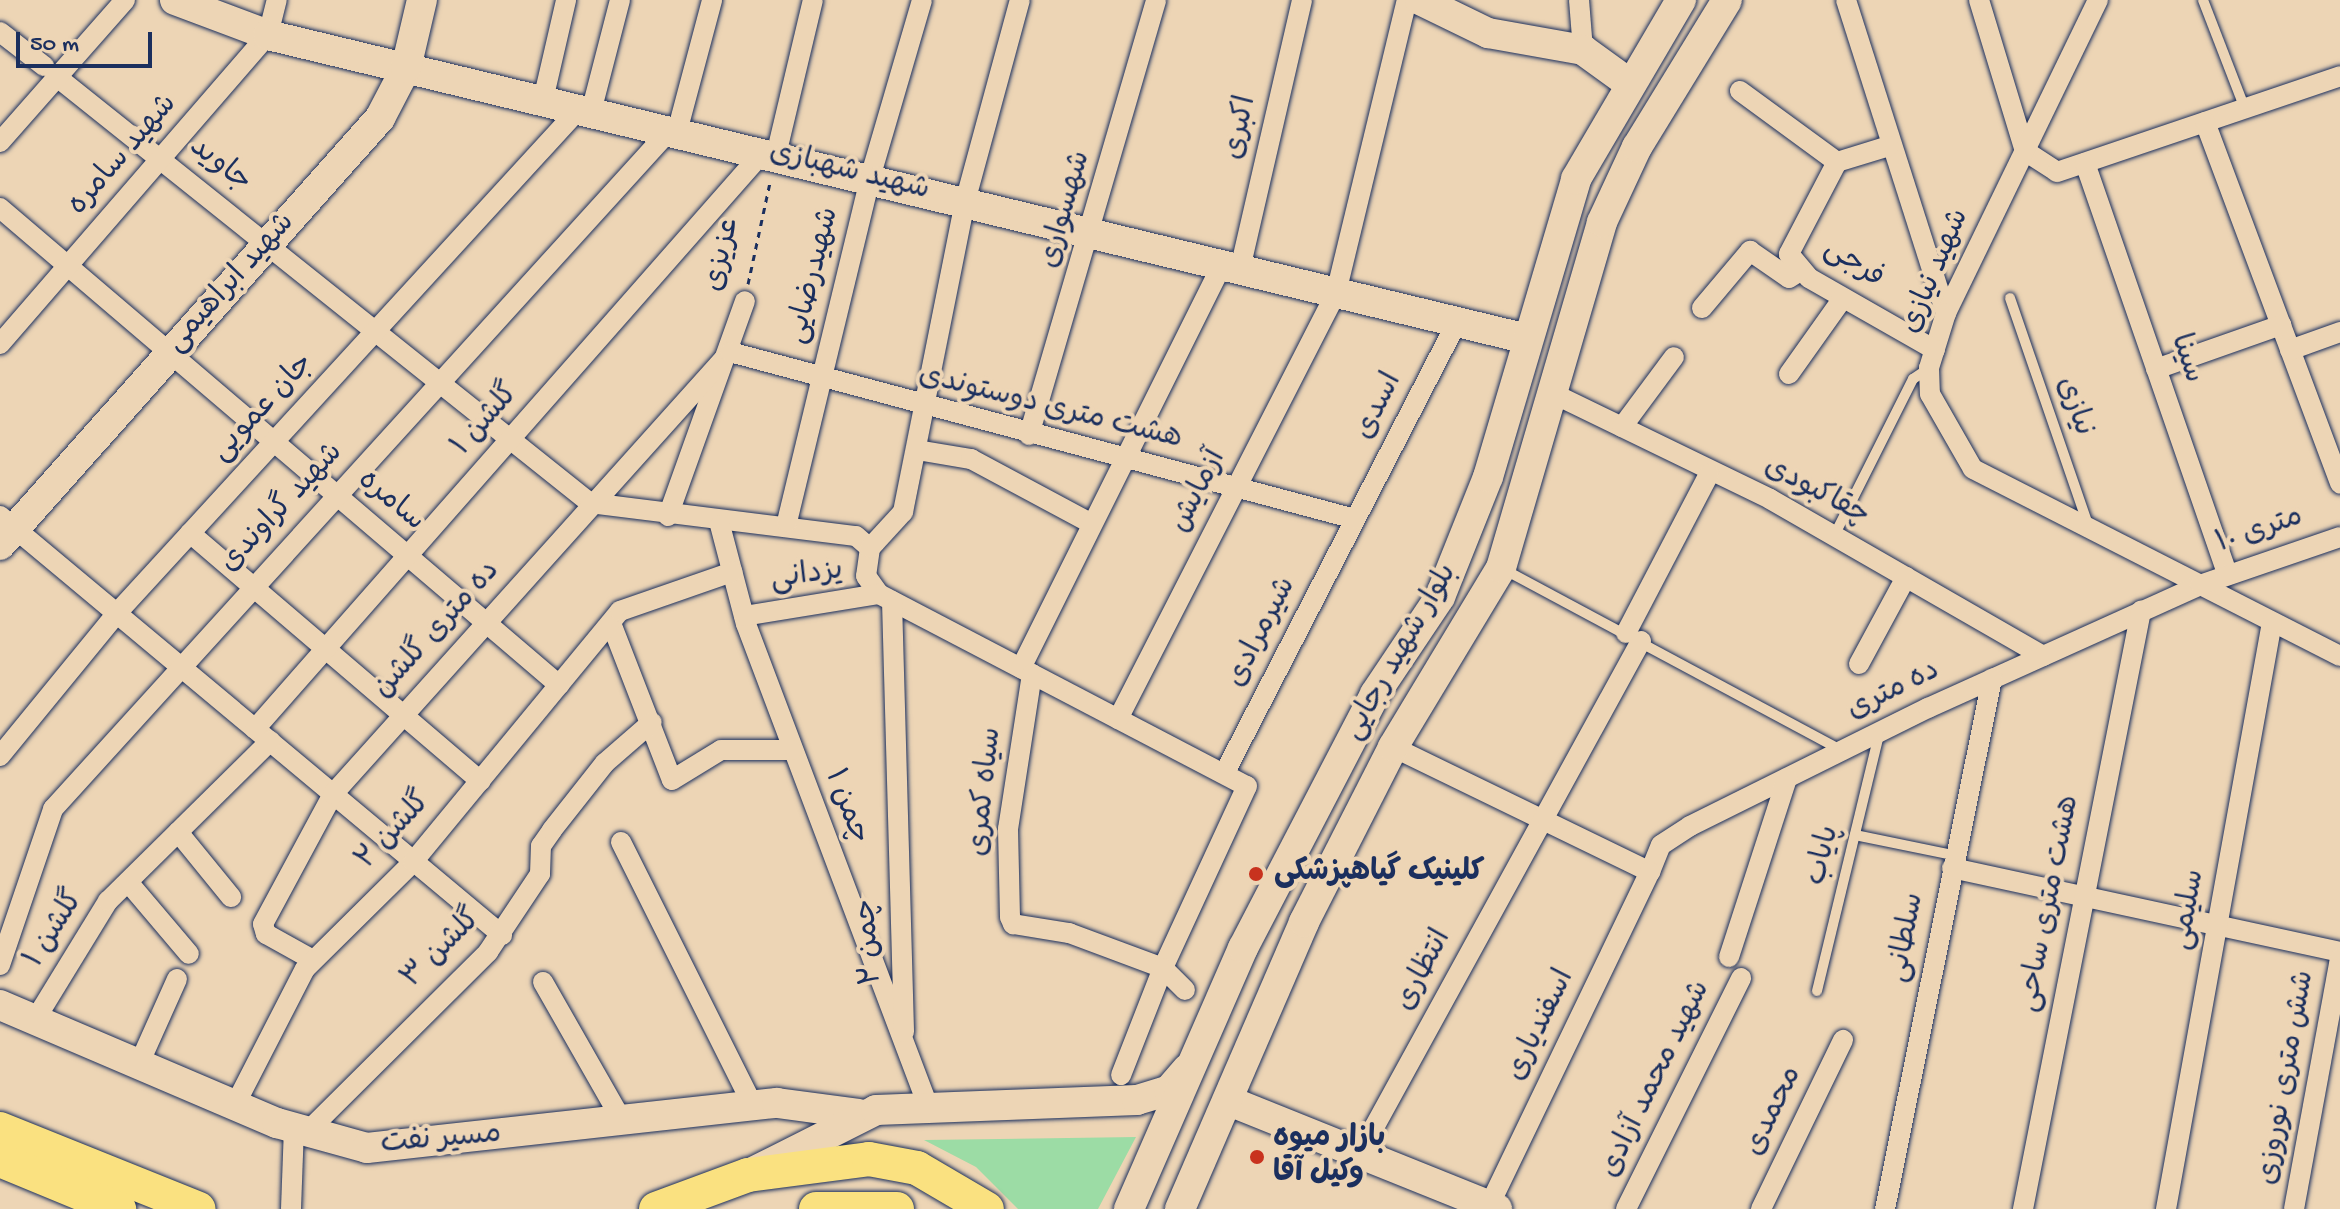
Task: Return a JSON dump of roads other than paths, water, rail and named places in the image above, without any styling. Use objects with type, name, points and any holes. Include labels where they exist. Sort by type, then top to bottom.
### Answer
[{"type":"main road","points":[[0,1129],[199,1209]]},
{"type":"main road","points":[[0,1160],[119,1209]]},
{"type":"main road","points":[[656,1209],[748,1175],[887,1161],[917,1168],[987,1209]]},
{"type":"main road","points":[[816,1209],[897,1209]]},
{"type":"street","points":[[0,142],[51,72],[125,0]]},
{"type":"street","name":"شهید شهبازی","points":[[175,0],[268,35],[1527,339]]},
{"type":"street","name":"شهید سامره","points":[[0,344],[268,35],[277,0]]},
{"type":"street","name":"شهید ابراهیمی","points":[[5,530],[170,353],[380,118],[406,68],[422,0]]},
{"type":"street","points":[[543,100],[566,0]]},
{"type":"street","points":[[585,110],[620,0]]},
{"type":"street","points":[[673,131],[712,0]]},
{"type":"street","points":[[770,154],[813,0]]},
{"type":"street","name":"شهیدرضایی","points":[[787,522],[870,178],[922,0]]},
{"type":"street","points":[[590,503],[720,525],[787,522],[856,536],[870,548],[903,512],[965,202],[1020,0]]},
{"type":"street","name":"شهسواری","points":[[1029,435],[1093,233],[1156,0]]},
{"type":"street","name":"اکبری","points":[[1126,456],[1231,267],[1302,0]]},
{"type":"street","points":[[1336,293],[1407,0]]},
{"type":"street","points":[[1420,0],[1488,33],[1583,50],[1630,84]]},
{"type":"street","points":[[1579,0],[1583,50]]},
{"type":"street","name":"بلوار شهید رجایی","points":[[1129,1209],[1243,948],[1375,694],[1433,608],[1488,477],[1576,179],[1681,0]]},
{"type":"street","name":"بلوار شهید رجایی","points":[[1180,1209],[1304,922],[1393,747],[1470,629],[1501,568],[1619,183],[1727,0]]},
{"type":"street","points":[[1846,0],[1889,146],[1946,313]]},
{"type":"street","points":[[1979,0],[2025,151],[2057,172],[2339,78]]},
{"type":"street","name":"شهید نیازی","points":[[2098,0],[1946,313],[1932,359],[1930,394],[1973,469],[2340,656]]},
{"type":"street","name":"جاوید","points":[[0,32],[590,503]]},
{"type":"street","points":[[1740,91],[1837,162],[1889,146]]},
{"type":"street","name":"جان عمویی","points":[[0,756],[117,613],[585,110]]},
{"type":"street","points":[[2205,122],[2340,484]]},
{"type":"street","name":"شهید گراوندی","points":[[0,965],[53,809],[336,495],[673,131]]},
{"type":"street","name":"گلشن ۱","points":[[35,1020],[128,882],[178,832],[262,735],[326,649],[408,556],[770,154]]},
{"type":"street","name":"فرجی","points":[[1837,162],[1789,254],[1802,270],[1932,359]]},
{"type":"street","name":"سینا","points":[[2085,163],[2228,575]]},
{"type":"street","name":"سامره","points":[[0,208],[559,685]]},
{"type":"street","points":[[1702,308],[1750,251],[1789,278],[1802,270]]},
{"type":"street","name":"آزمایش","points":[[1118,719],[1336,293]]},
{"type":"street","points":[[1789,374],[1843,298]]},
{"type":"street","name":"عزیزی","points":[[668,516],[730,352],[745,301]]},
{"type":"street","name":"اسدی","points":[[1355,519],[1457,322]]},
{"type":"street","points":[[2156,369],[2281,325]]},
{"type":"street","points":[[2290,350],[2340,332]]},
{"type":"street","name":"هشت متری دوستوندی","points":[[730,352],[926,409],[1126,456],[1235,489],[1355,519]]},
{"type":"street","name":"ده متری گلشن","points":[[313,960],[266,934],[263,924],[333,794],[590,503],[730,352]]},
{"type":"street","points":[[1622,427],[1674,357]]},
{"type":"street","name":"چقاکبودی","points":[[1554,394],[1834,536],[2043,656]]},
{"type":"street","points":[[917,450],[971,459],[1092,524]]},
{"type":"street","name":"سیاه کمری","points":[[1126,456],[1026,671],[1008,829],[1010,917],[1013,924],[1069,933],[1163,968]]},
{"type":"street","name":"انتظاری","points":[[1360,1153],[1542,816],[1633,637],[1709,474]]},
{"type":"street","name":"شیرمرادی","points":[[1224,774],[1355,519]]},
{"type":"street","name":"چمن ۱","points":[[720,525],[744,616],[928,1106]]},
{"type":"street","points":[[5,530],[117,613],[502,935]]},
{"type":"street","points":[[190,533],[480,781]]},
{"type":"street","name":"۱۰ متری","points":[[2200,585],[2340,537]]},
{"type":"street","name":"چمن ۲","points":[[870,548],[866,576],[886,597],[904,1040]]},
{"type":"street","points":[[732,572],[616,617],[672,780],[721,750],[792,750]]},
{"type":"street","points":[[1859,664],[1906,577]]},
{"type":"street","name":"ده متری","points":[[1642,868],[1661,845],[1787,778],[1992,679],[2200,585]]},
{"type":"street","points":[[886,597],[1247,786],[1163,968],[1121,1075]]},
{"type":"street","name":"یزدانی","points":[[744,616],[886,597]]},
{"type":"street","points":[[1433,608],[1470,629]]},
{"type":"street","name":"هشت متری ساحی","points":[[2023,1209],[2141,611]]},
{"type":"street","name":"گلشن ۲","points":[[235,1105],[313,960],[413,862],[616,617]]},
{"type":"street","name":"سلیمی","points":[[2166,1209],[2272,622]]},
{"type":"street","name":"سلطانی","points":[[1885,1209],[1992,679]]},
{"type":"street","name":"گلشن ۳","points":[[301,1129],[502,935],[540,874],[541,846],[552,830],[605,763],[652,722]]},
{"type":"street","points":[[1393,747],[1542,816],[1642,868]]},
{"type":"street","points":[[1729,957],[1787,778]]},
{"type":"street","points":[[178,832],[231,897]]},
{"type":"street","points":[[621,842],[753,1106]]},
{"type":"street","points":[[1954,862],[2082,898],[2340,952]]},
{"type":"street","name":"اسفندیاری","points":[[1493,1208],[1642,868]]},
{"type":"street","points":[[128,882],[189,954]]},
{"type":"street","name":"شش متری نوروزی","points":[[2294,1209],[2340,958]]},
{"type":"street","points":[[1163,968],[1185,990]]},
{"type":"street","name":"شهید محمد آزادی","points":[[1626,1209],[1741,978]]},
{"type":"street","points":[[139,1064],[177,979]]},
{"type":"street","points":[[543,982],[623,1122]]},
{"type":"street","name":"مسیر نفت","points":[[0,1005],[235,1105],[367,1148],[753,1106],[801,1103],[858,1114]]},
{"type":"street","name":"محمدی","points":[[1761,1209],[1843,1040]]},
{"type":"street","points":[[748,1175],[858,1114],[928,1106],[1154,1096],[1180,1080],[1202,1047]]},
{"type":"street","points":[[1229,1101],[1493,1208]]},
{"type":"street","points":[[291,1209],[301,1129]]},
{"type":"street","points":[[1194,1209],[1204,1158]]},
{"type":"lane","points":[[2203,0],[2245,109]]},
{"type":"lane","name":"نیازی","points":[[2010,298],[2091,531]]},
{"type":"lane","points":[[1834,536],[1913,379],[1932,359]]},
{"type":"lane","points":[[1501,568],[1841,751]]},
{"type":"lane","name":"پایاب","points":[[1817,991],[1880,732]]},
{"type":"lane","points":[[1855,835],[1954,862]]},
{"type":"place","name":"کلینیک گیاهپزشکی","points":[[1256,874]]},
{"type":"place","name":"بازار میوه وکیل آقا","points":[[1257,1157]]}]
